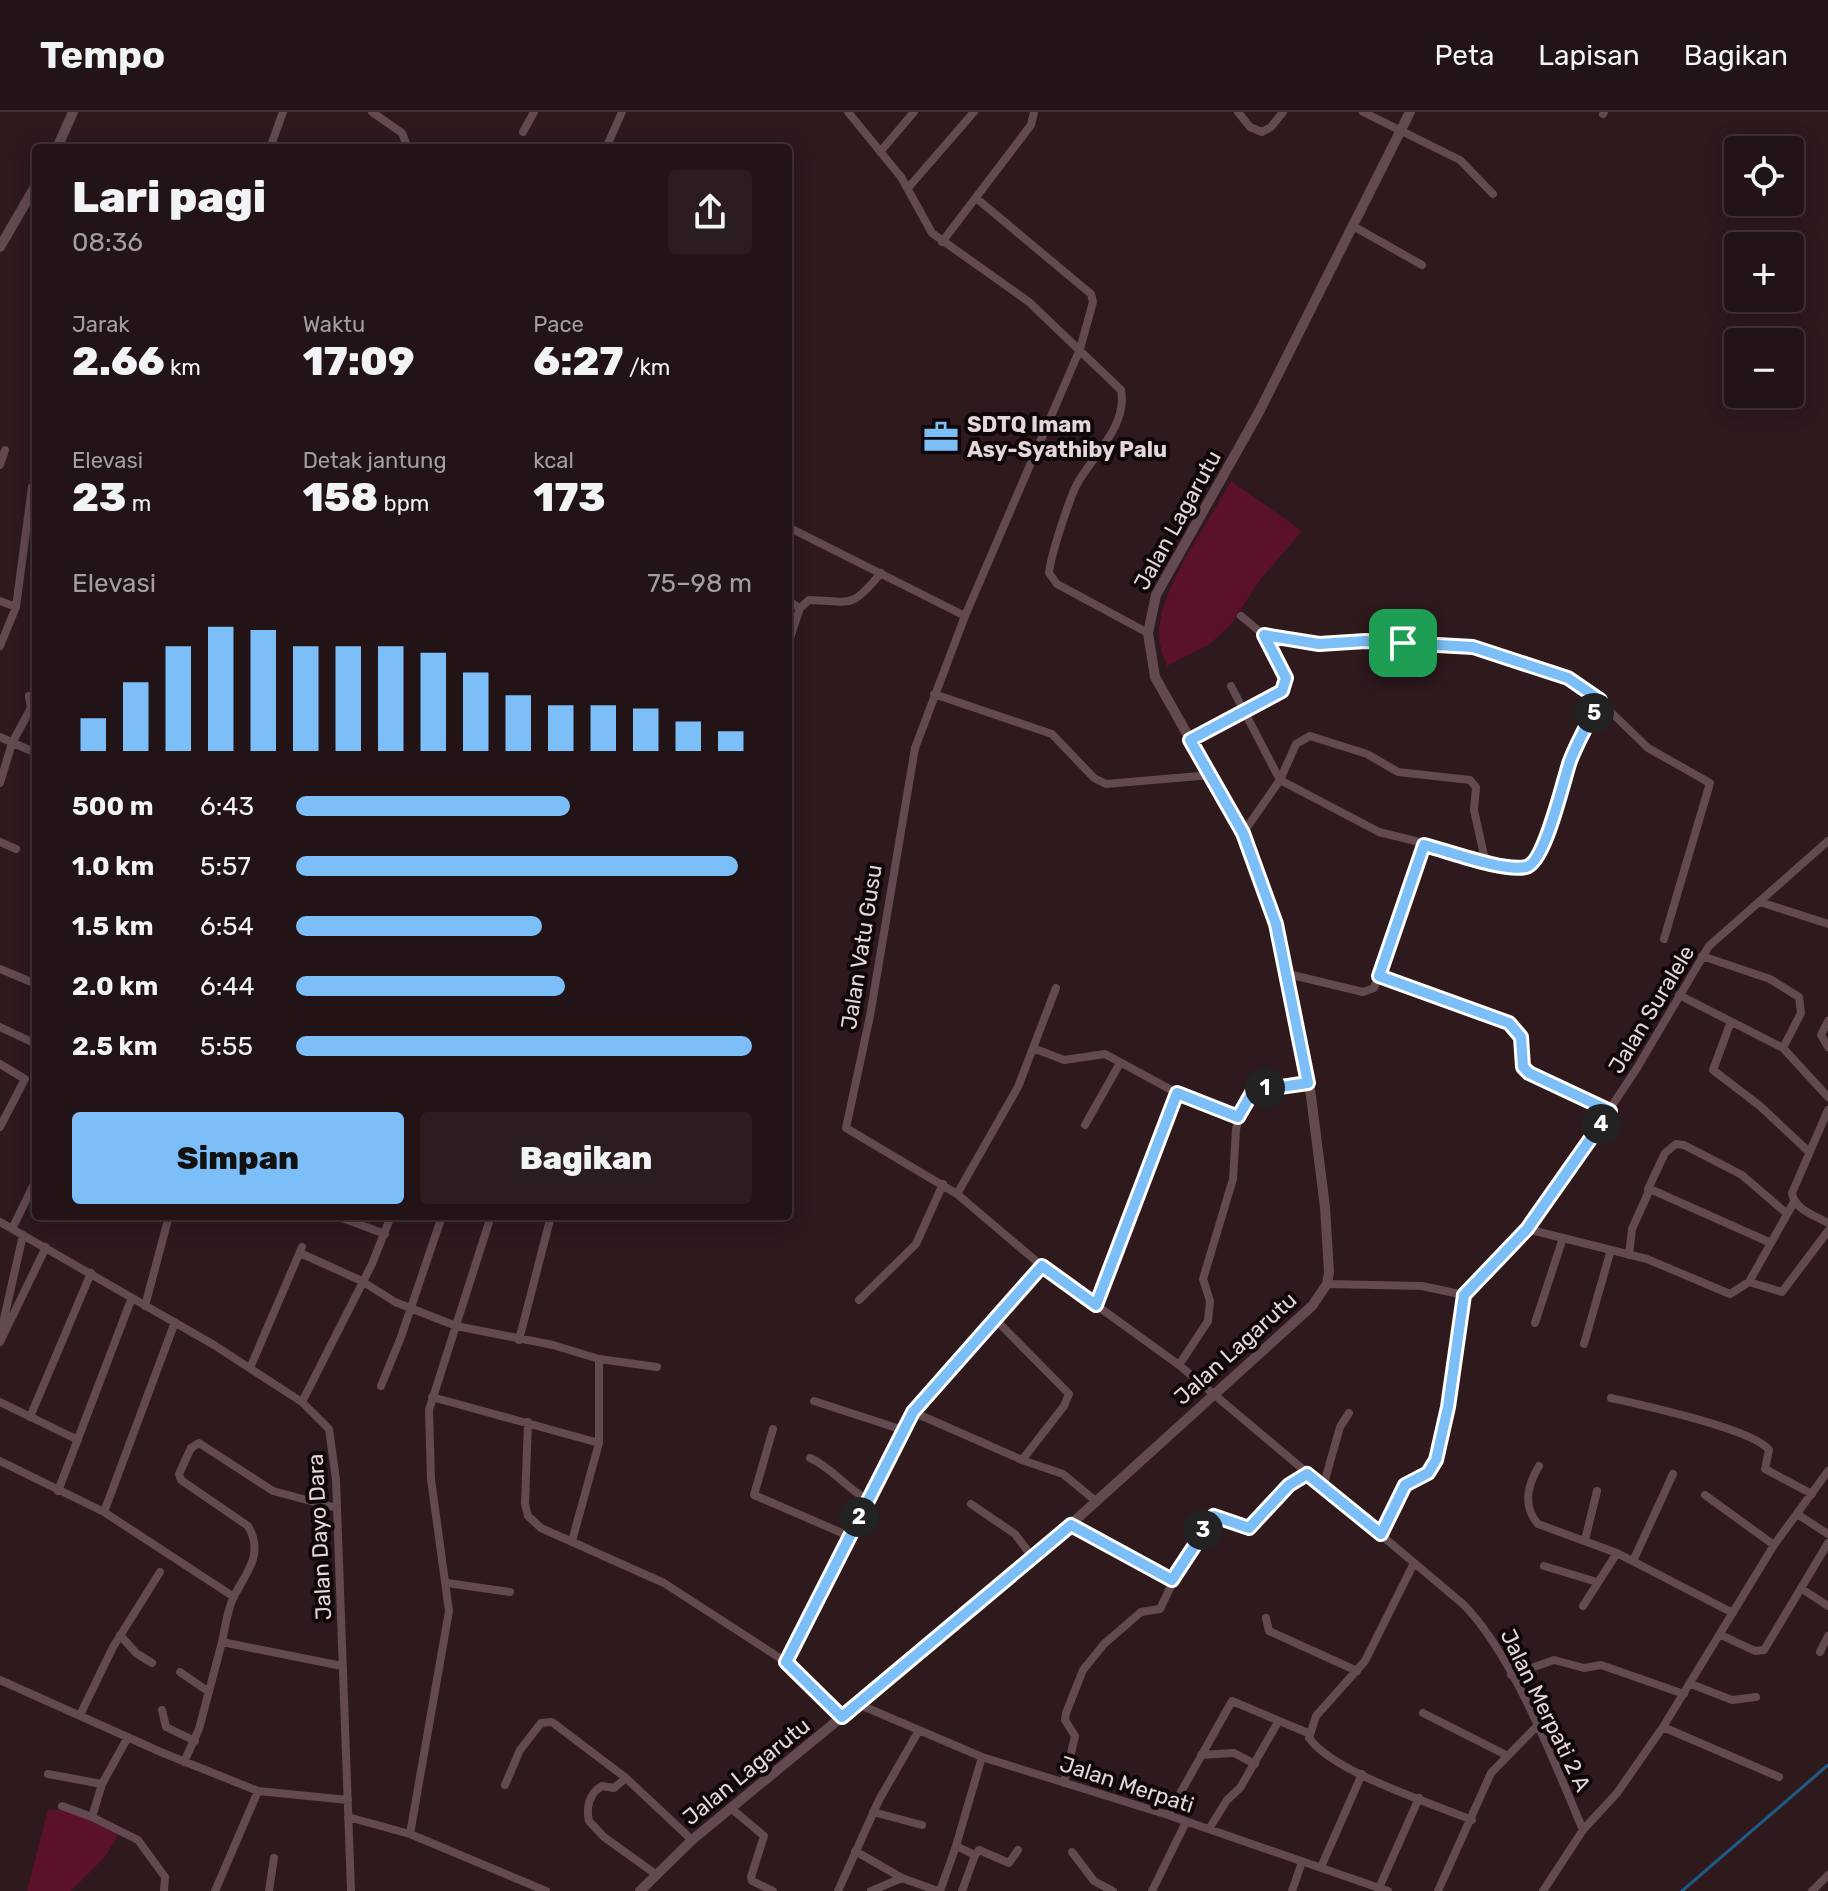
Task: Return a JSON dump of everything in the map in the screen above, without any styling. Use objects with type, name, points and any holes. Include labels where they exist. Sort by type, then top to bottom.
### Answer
[{"type":"street","points":[[59,144],[73,112]]},
{"type":"street","points":[[271,144],[283,112]]},
{"type":"street","points":[[372,112],[402,133],[406,144]]},
{"type":"street","points":[[523,132],[534,112]]},
{"type":"street","points":[[608,144],[622,112]]},
{"type":"street","points":[[848,112],[908,188],[924,222],[942,242],[1029,302],[1121,390],[1122,403],[1108,440],[1074,490],[1052,558],[1050,577],[1057,584],[1148,633]]},
{"type":"street","points":[[880,152],[914,112]]},
{"type":"street","points":[[908,188],[974,112]]},
{"type":"street","points":[[942,242],[1031,125],[1034,112]]},
{"type":"street","points":[[1238,112],[1250,127],[1262,132],[1283,112]]},
{"type":"street","points":[[1363,112],[1400,133],[1460,160],[1493,194]]},
{"type":"street","name":"Jalan Lagarutu","points":[[640,1891],[654,1873],[692,1840],[733,1810],[1071,1525],[1312,1306],[1327,1284],[1322,1176],[1308,1083],[1276,924],[1243,833],[1155,677],[1148,633],[1156,595],[1259,412],[1410,112]]},
{"type":"street","points":[[0,247],[32,192]]},
{"type":"street","name":"Jalan Vatu Gusu","points":[[976,198],[1091,294],[1093,302],[1080,349],[965,616],[934,694],[909,771],[870,1016],[846,1128],[863,1141],[957,1194],[1042,1266],[1179,1365],[1213,1395]]},
{"type":"street","points":[[1353,226],[1422,265]]},
{"type":"street","points":[[0,465],[5,450]]},
{"type":"street","points":[[0,646],[16,607],[32,487]]},
{"type":"street","points":[[792,529],[965,616]]},
{"type":"street","points":[[792,632],[800,608],[809,600],[842,604],[854,601],[881,573]]},
{"type":"street","points":[[0,601],[16,607]]},
{"type":"street","points":[[792,603],[800,608]]},
{"type":"street","points":[[1190,740],[1282,691],[1286,685],[1286,678],[1264,635],[1241,616]]},
{"type":"street","points":[[1264,635],[1319,644],[1366,641],[1473,647],[1568,678],[1600,700],[1648,748],[1710,783],[1664,939]]},
{"type":"street","points":[[1231,686],[1280,780],[1379,832],[1524,868],[1533,864],[1543,847],[1570,762],[1600,700]]},
{"type":"street","points":[[934,694],[1052,734],[1094,778],[1106,784],[1211,775]]},
{"type":"street","points":[[0,783],[12,743],[31,708],[29,696]]},
{"type":"street","points":[[1243,833],[1280,780],[1299,740],[1310,736],[1367,754],[1389,768],[1408,775],[1470,780],[1476,787],[1473,806],[1485,860]]},
{"type":"street","points":[[0,737],[32,751]]},
{"type":"street","name":"Jalan Suralele","points":[[1464,1295],[1527,1229],[1610,1111],[1702,956],[1721,935],[1828,841]]},
{"type":"street","points":[[0,842],[16,849]]},
{"type":"street","points":[[1288,974],[1363,992],[1374,988],[1424,845]]},
{"type":"street","points":[[1760,902],[1828,924]]},
{"type":"street","points":[[1702,956],[1770,979],[1799,997],[1801,1013],[1783,1048]]},
{"type":"street","points":[[0,969],[32,982]]},
{"type":"street","points":[[1379,976],[1509,1023],[1521,1037],[1523,1067],[1529,1073],[1610,1111]]},
{"type":"street","points":[[957,1194],[986,1148],[1033,1048],[1056,988]]},
{"type":"street","points":[[1679,995],[1730,1024],[1783,1048],[1828,1097]]},
{"type":"street","points":[[1828,1021],[1821,1035],[1828,1047]]},
{"type":"street","points":[[1730,1024],[1713,1070],[1760,1106],[1808,1151]]},
{"type":"street","points":[[0,1027],[32,1042]]},
{"type":"street","points":[[1033,1048],[1064,1060],[1105,1054],[1177,1093],[1238,1117]]},
{"type":"street","points":[[1085,1125],[1120,1063]]},
{"type":"street","points":[[0,1064],[25,1079],[0,1127]]},
{"type":"street","points":[[1179,1365],[1208,1321],[1210,1301],[1203,1279],[1233,1179],[1238,1117],[1253,1091],[1308,1083]]},
{"type":"street","points":[[1096,1305],[1177,1093]]},
{"type":"street","points":[[1794,1202],[1792,1188],[1828,1110]]},
{"type":"street","points":[[1629,1255],[1632,1229],[1648,1189],[1665,1153],[1676,1144],[1684,1145],[1742,1175],[1785,1212]]},
{"type":"street","points":[[859,1300],[916,1244],[943,1184]]},
{"type":"street","points":[[12,1229],[32,1188]]},
{"type":"street","points":[[1648,1189],[1659,1190],[1771,1243]]},
{"type":"street","points":[[1527,1229],[1562,1241],[1629,1255],[1724,1293],[1736,1294],[1749,1282],[1785,1212],[1794,1202]]},
{"type":"street","points":[[1794,1202],[1828,1223]]},
{"type":"street","points":[[145,1306],[168,1220]]},
{"type":"street","points":[[348,1220],[385,1234]]},
{"type":"street","points":[[302,1402],[390,1220]]},
{"type":"street","points":[[381,1386],[441,1220]]},
{"type":"street","points":[[410,1834],[449,1622],[447,1583],[429,1453],[432,1397],[490,1220]]},
{"type":"street","points":[[519,1340],[550,1220]]},
{"type":"street","name":"Jalan Dayo Dara","points":[[0,1222],[250,1368],[302,1402],[323,1420],[331,1434],[337,1508],[351,1891]]},
{"type":"street","points":[[1749,1282],[1782,1292],[1828,1231]]},
{"type":"street","points":[[0,1340],[23,1235]]},
{"type":"street","points":[[1535,1323],[1562,1241]]},
{"type":"street","points":[[0,1340],[46,1247]]},
{"type":"street","points":[[250,1368],[301,1250],[362,1281],[379,1294],[456,1326],[553,1345],[599,1359],[657,1367]]},
{"type":"street","points":[[1584,1344],[1610,1253]]},
{"type":"street","points":[[786,1662],[913,1412],[1042,1266]]},
{"type":"street","points":[[30,1417],[91,1273]]},
{"type":"street","points":[[1327,1284],[1422,1286],[1464,1295],[1448,1407],[1436,1460],[1428,1473],[1405,1485],[1381,1534]]},
{"type":"street","points":[[58,1491],[131,1300]]},
{"type":"street","points":[[994,1318],[1070,1396],[1022,1460]]},
{"type":"street","points":[[104,1512],[175,1322]]},
{"type":"street","points":[[572,1541],[599,1443],[599,1359]]},
{"type":"street","name":"Jalan Merpati 2 A","points":[[1213,1395],[1478,1619],[1511,1675],[1583,1830]]},
{"type":"street","points":[[432,1397],[599,1443]]},
{"type":"street","points":[[1611,1398],[1715,1425],[1762,1444],[1769,1450],[1765,1469],[1812,1494]]},
{"type":"street","points":[[814,1401],[903,1430]]},
{"type":"street","points":[[0,1402],[78,1440]]},
{"type":"street","points":[[913,1412],[1022,1460],[1063,1474],[1097,1502]]},
{"type":"street","points":[[1323,1487],[1340,1427],[1349,1413]]},
{"type":"street","points":[[528,1422],[525,1504],[528,1516],[541,1528],[664,1583],[786,1662],[842,1717]]},
{"type":"street","points":[[773,1429],[754,1495],[849,1536]]},
{"type":"street","points":[[184,1762],[195,1741],[234,1597],[254,1562],[252,1532],[179,1478],[194,1445],[201,1444],[273,1491],[337,1508]]},
{"type":"street","points":[[810,1458],[842,1477],[855,1493],[867,1499]]},
{"type":"street","points":[[0,1461],[104,1512],[234,1597]]},
{"type":"street","points":[[1539,1466],[1528,1488],[1532,1518],[1538,1524],[1617,1553],[1733,1613]]},
{"type":"street","name":"Jalan Merpati 2 A","points":[[1543,1891],[1583,1830],[1617,1793],[1663,1727],[1774,1545],[1828,1471]]},
{"type":"street","points":[[1064,1783],[1075,1736],[1065,1720],[1066,1713],[1083,1670],[1104,1644],[1141,1612],[1160,1609],[1172,1580],[1214,1516],[1249,1528],[1289,1485],[1307,1474]]},
{"type":"street","points":[[1633,1561],[1673,1474]]},
{"type":"street","points":[[1585,1540],[1597,1491]]},
{"type":"street","points":[[1705,1495],[1774,1545]]},
{"type":"street","points":[[971,1504],[1015,1534],[1033,1558]]},
{"type":"street","points":[[1797,1514],[1828,1534]]},
{"type":"street","points":[[1071,1525],[1172,1580]]},
{"type":"street","points":[[1721,1635],[1755,1651],[1764,1650],[1828,1543]]},
{"type":"street","points":[[1583,1606],[1617,1553]]},
{"type":"street","points":[[1414,1563],[1357,1671],[1316,1716],[1308,1733],[1311,1742],[1324,1753],[1362,1774],[1472,1820]]},
{"type":"street","points":[[1544,1566],[1597,1582]]},
{"type":"street","points":[[80,1715],[120,1635],[160,1572]]},
{"type":"street","points":[[447,1583],[510,1592]]},
{"type":"street","points":[[1802,1589],[1828,1606]]},
{"type":"street","points":[[1266,1618],[1269,1631],[1357,1671]]},
{"type":"street","points":[[120,1635],[152,1663]]},
{"type":"street","points":[[1820,1652],[1828,1636]]},
{"type":"street","points":[[222,1642],[342,1666]]},
{"type":"street","points":[[1511,1675],[1554,1660],[1584,1668],[1601,1665],[1684,1694]]},
{"type":"street","points":[[180,1672],[209,1692]]},
{"type":"street","points":[[0,1680],[184,1762],[258,1791],[348,1800]]},
{"type":"street","points":[[1691,1684],[1732,1700],[1756,1697]]},
{"type":"street","points":[[1168,1815],[1232,1701],[1308,1733]]},
{"type":"street","name":"Jalan Merpati","points":[[858,1704],[982,1757],[1168,1815],[1383,1890]]},
{"type":"street","points":[[162,1710],[166,1727],[195,1741]]},
{"type":"street","points":[[1423,1713],[1506,1755]]},
{"type":"street","points":[[505,1785],[520,1750],[534,1729],[546,1721],[559,1726],[626,1778],[692,1840]]},
{"type":"street","points":[[1209,1829],[1255,1764],[1278,1722]]},
{"type":"street","points":[[1438,1891],[1491,1773],[1536,1727]]},
{"type":"street","points":[[1663,1727],[1779,1777]]},
{"type":"street","points":[[838,1891],[873,1812],[918,1732]]},
{"type":"street","points":[[92,1817],[102,1784],[128,1737]]},
{"type":"street","points":[[1201,1755],[1234,1753],[1255,1764]]},
{"type":"street","points":[[855,1851],[902,1878],[939,1891],[956,1846],[982,1757]]},
{"type":"street","points":[[48,1774],[102,1784]]},
{"type":"street","points":[[1321,1867],[1362,1774]]},
{"type":"street","points":[[626,1778],[614,1788],[602,1786],[595,1791],[588,1807],[589,1821],[604,1837],[654,1873]]},
{"type":"street","points":[[215,1891],[258,1791]]},
{"type":"street","points":[[1383,1890],[1419,1798]]},
{"type":"street","points":[[62,1806],[138,1840],[165,1877],[164,1891]]},
{"type":"street","points":[[733,1810],[764,1836],[751,1877],[773,1891]]},
{"type":"street","points":[[873,1812],[922,1825]]},
{"type":"street","points":[[348,1817],[410,1834],[534,1889],[546,1891]]},
{"type":"street","points":[[1152,1891],[1186,1822]]},
{"type":"street","points":[[956,1846],[975,1855]]},
{"type":"street","points":[[962,1891],[979,1850],[1009,1863],[1018,1850]]},
{"type":"street","points":[[1072,1852],[1094,1881],[1113,1891]]},
{"type":"street","points":[[269,1891],[274,1858]]},
{"type":"street","points":[[1292,1891],[1302,1862]]},
{"type":"street","points":[[1812,1891],[1828,1875]]},
{"type":"street","points":[[871,1891],[902,1878]]},
{"type":"shaded area","points":[[1231,481],[1302,531],[1260,580],[1232,623],[1210,644],[1167,666],[1159,634],[1164,606],[1179,570]]},
{"type":"shaded area","points":[[48,1810],[84,1810],[119,1834],[104,1858],[71,1891],[27,1891]]},
{"type":"waterway","points":[[1682,1891],[1828,1765]]},
{"type":"place","name":"SDTQ Imam Asy-Syathiby Palu","points":[[941,437]]},
{"type":"route","points":[[1264,635],[1319,644],[1341,641],[1403,643],[1473,647],[1493,652],[1568,678],[1600,700],[1570,762],[1543,847],[1533,864],[1524,868],[1500,865],[1424,845],[1379,976],[1509,1023],[1521,1037],[1523,1067],[1529,1073],[1610,1111],[1527,1229],[1464,1295],[1448,1407],[1432,1468],[1405,1485],[1381,1534],[1307,1474],[1289,1485],[1249,1528],[1214,1516],[1172,1580],[1071,1525],[842,1717],[786,1662],[913,1412],[1042,1266],[1096,1305],[1177,1093],[1238,1117],[1253,1091],[1308,1083],[1276,924],[1243,833],[1190,740],[1282,691],[1286,678],[1264,635]]}]
